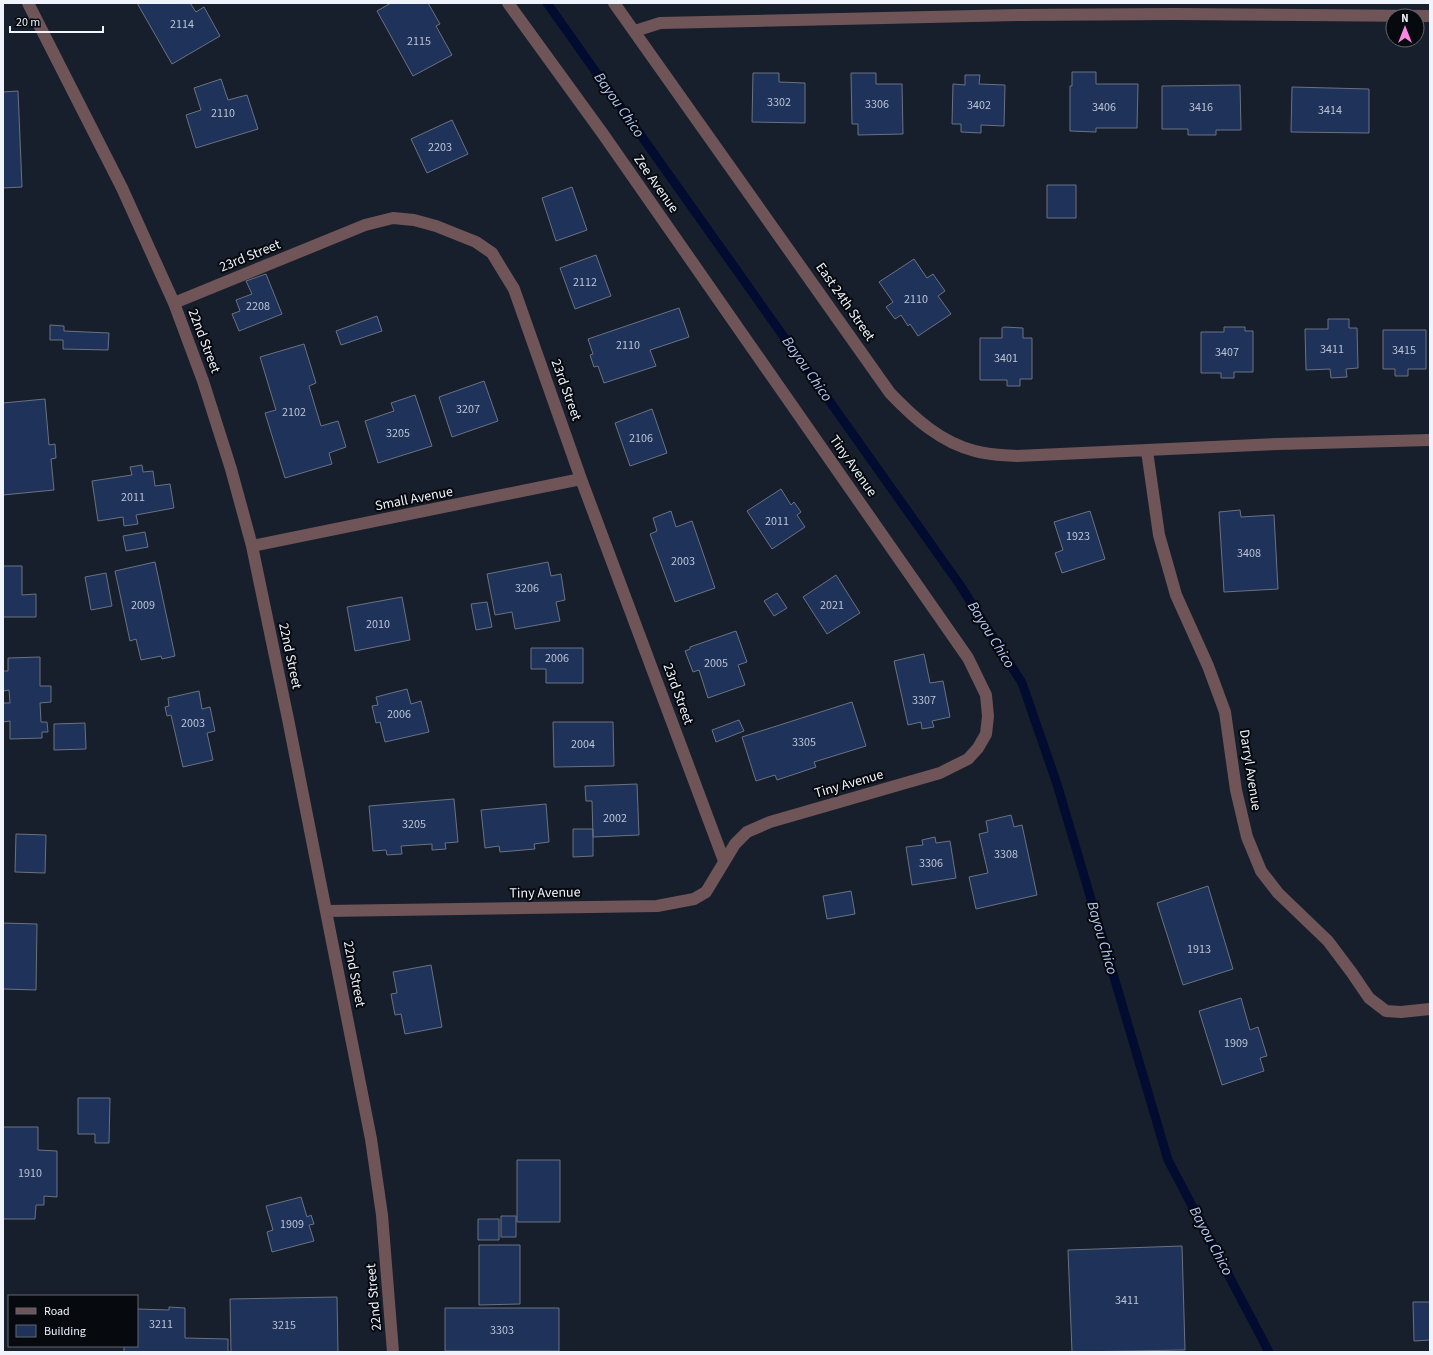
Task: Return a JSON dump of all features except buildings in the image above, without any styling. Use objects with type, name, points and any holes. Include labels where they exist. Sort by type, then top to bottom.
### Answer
[{"type":"street","name":"22nd Street","points":[[28,3],[122,188],[174,304],[203,381],[231,469],[252,546],[371,1139],[379,1192],[393,1352]]},
{"type":"street","name":"Zee Avenue","points":[[508,3],[603,134],[777,383]]},
{"type":"street","name":"East 24th Street","points":[[614,3],[890,393],[915,420],[945,440],[975,452],[1017,456],[1278,444],[1430,440]]},
{"type":"street","points":[[635,31],[660,23],[1020,15],[1430,16]]},
{"type":"street","name":"23rd Street","points":[[174,304],[365,224],[393,218],[414,220],[436,226],[476,242],[492,253],[514,289],[582,479],[724,861]]},
{"type":"street","name":"Tiny Avenue","points":[[326,911],[657,906],[694,899],[706,892],[735,844],[747,832],[770,822],[940,773],[968,759],[978,748],[986,734],[988,716],[986,695],[968,658],[777,383]]},
{"type":"street","name":"Darryl Avenue","points":[[1147,451],[1159,535],[1176,595],[1208,666],[1225,712],[1236,790],[1247,838],[1261,871],[1278,893],[1328,941],[1369,998],[1386,1011],[1401,1012],[1430,1009]]},
{"type":"street","name":"Small Avenue","points":[[252,546],[582,479]]},
{"type":"waterway","name":"Bayou Chico","points":[[547,3],[960,585],[1022,683],[1057,784],[1168,1160],[1269,1352]]}]
